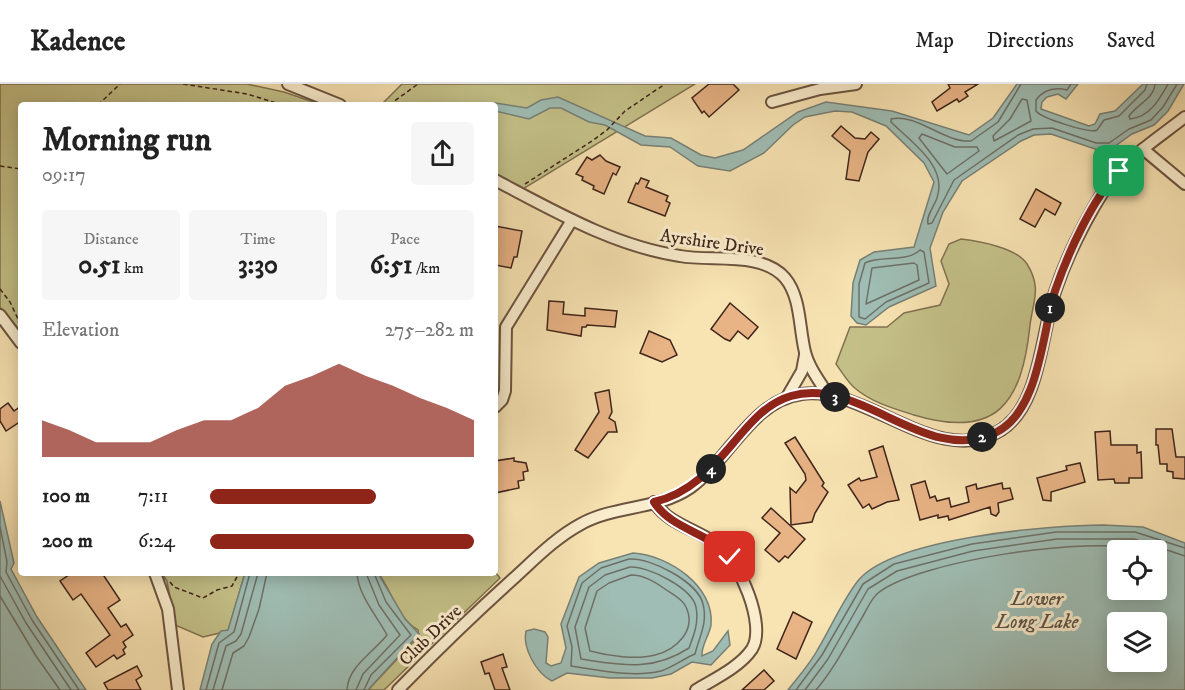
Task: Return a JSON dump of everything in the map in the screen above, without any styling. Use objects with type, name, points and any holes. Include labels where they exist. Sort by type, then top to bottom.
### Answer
[{"type":"street","points":[[288,84],[333,102]]},
{"type":"street","points":[[772,102],[820,88],[856,84]]},
{"type":"street","name":"Club Drive","points":[[403,689],[497,593],[565,534],[600,515],[673,497],[698,482],[758,418],[788,397],[808,393],[830,396],[941,437],[976,439],[995,433],[1006,426],[1018,414],[1029,392],[1056,288],[1082,232],[1112,178],[1143,149],[1185,117]]},
{"type":"street","points":[[1143,149],[1185,184]]},
{"type":"street","name":"Ayrshire Drive","points":[[498,182],[572,220],[627,242],[666,254],[751,262],[774,269],[785,278],[795,296],[805,354],[802,371],[788,397]]},
{"type":"street","points":[[498,404],[505,391],[500,329],[572,220]]},
{"type":"street","points":[[0,315],[18,339]]},
{"type":"street","name":"Ayrshire Drive","points":[[805,354],[830,396]]},
{"type":"street","points":[[654,502],[673,521],[723,549],[740,573],[753,613],[756,635],[752,649],[739,662],[696,690]]},
{"type":"street","points":[[156,576],[168,609],[178,690]]},
{"type":"path","points":[[101,102],[120,84]]},
{"type":"path","points":[[183,84],[247,94],[273,102]]},
{"type":"path","points":[[393,102],[418,84]]},
{"type":"path","points":[[512,189],[536,178],[607,130],[620,116],[665,84]]},
{"type":"path","points":[[0,166],[18,169]]},
{"type":"path","points":[[0,289],[10,302],[18,319]]},
{"type":"path","points":[[170,581],[174,587],[203,598],[217,590],[232,586],[237,576]]},
{"type":"shaded area","points":[[0,84],[247,84],[284,92],[313,102],[18,102],[18,328],[0,307]]},
{"type":"shaded area","points":[[402,84],[695,84],[523,189],[498,176],[498,102],[384,102]]},
{"type":"shaded area","points":[[961,239],[987,244],[1022,258],[1032,273],[1035,294],[1026,352],[1012,394],[1000,409],[985,418],[966,422],[942,422],[914,415],[869,398],[853,387],[836,364],[850,327],[887,327],[904,313],[940,305],[949,284],[941,261],[949,244]]},
{"type":"shaded area","points":[[164,576],[244,576],[228,631],[203,637],[175,625],[167,581]]},
{"type":"shaded area","points":[[380,576],[498,576],[500,578],[384,690],[368,690],[419,636],[418,630],[400,611]]},
{"type":"water","points":[[1017,84],[1078,84],[1066,99],[1058,94],[1047,97],[1042,102],[1041,109],[1089,126],[1095,124],[1100,114],[1115,111],[1143,84],[1184,84],[1168,111],[1154,125],[1132,134],[1111,149],[1098,150],[1051,134],[1034,135],[1021,141],[962,181],[943,212],[930,248],[936,286],[889,307],[866,325],[857,323],[851,316],[853,283],[860,260],[874,252],[914,247],[934,182],[924,163],[886,126],[852,112],[835,111],[805,117],[793,125],[764,153],[730,171],[698,166],[670,147],[641,145],[605,125],[589,122],[561,108],[550,108],[529,119],[498,112],[498,103],[527,108],[541,100],[558,97],[645,136],[671,138],[701,155],[715,158],[743,150],[798,112],[826,102],[892,111],[969,135],[993,118]]},
{"type":"water","points":[[0,501],[14,563],[11,569],[37,617],[86,690],[0,690]]},
{"type":"water","name":"Lower Long Lake","points":[[1104,525],[1143,527],[1185,543],[1185,690],[788,690],[815,655],[841,606],[857,582],[875,567],[902,555],[936,545],[1011,531]]},
{"type":"water","points":[[633,553],[647,555],[674,566],[697,586],[710,611],[711,625],[702,656],[713,651],[728,631],[730,645],[711,665],[692,662],[671,674],[652,678],[610,678],[567,673],[552,681],[546,678],[532,660],[526,645],[526,631],[534,629],[545,632],[548,637],[546,663],[551,666],[561,663],[566,648],[561,624],[579,577],[599,563]]},
{"type":"water","points":[[244,576],[380,576],[405,619],[419,634],[368,690],[200,690],[212,644],[221,631],[228,630]]},
{"type":"building","points":[[709,84],[733,84],[739,90],[709,117],[704,111],[702,113],[692,98]]},
{"type":"building","points":[[948,84],[978,84],[965,92],[968,96],[959,102],[957,99],[937,111],[932,102],[950,88]]},
{"type":"building","points":[[841,126],[855,138],[865,139],[871,132],[879,139],[868,152],[859,181],[846,179],[850,151],[832,136]]},
{"type":"building","points":[[600,155],[606,161],[620,167],[616,175],[613,173],[604,194],[593,189],[594,186],[576,174],[587,157],[592,160]]},
{"type":"building","points":[[641,178],[649,181],[646,187],[668,196],[666,201],[670,203],[665,216],[628,202],[636,183],[638,184]]},
{"type":"building","points":[[1036,189],[1061,203],[1055,215],[1045,209],[1035,227],[1020,219]]},
{"type":"building","points":[[498,227],[522,231],[517,257],[514,257],[511,268],[498,266]]},
{"type":"building","points":[[549,301],[564,302],[563,314],[585,316],[585,308],[617,311],[615,327],[587,325],[582,327],[581,336],[547,330]]},
{"type":"building","points":[[730,303],[758,327],[748,339],[738,331],[730,341],[711,329]]},
{"type":"building","points":[[649,331],[670,340],[677,355],[662,362],[640,353]]},
{"type":"building","points":[[609,390],[612,412],[609,418],[615,422],[617,432],[608,432],[588,458],[575,450],[599,412],[595,393]]},
{"type":"building","points":[[8,403],[14,411],[18,408],[18,423],[6,431],[0,421],[0,409]]},
{"type":"building","points":[[1156,429],[1172,429],[1176,457],[1185,457],[1185,479],[1173,478],[1173,472],[1167,471],[1167,464],[1160,464],[1158,445],[1156,445]]},
{"type":"building","points":[[1110,431],[1111,445],[1137,445],[1137,453],[1141,452],[1142,478],[1129,478],[1129,483],[1115,483],[1114,479],[1098,480],[1095,432]]},
{"type":"building","points":[[795,437],[824,483],[822,486],[828,492],[812,522],[791,525],[790,488],[796,493],[806,480],[805,474],[785,443]]},
{"type":"building","points":[[883,446],[899,500],[887,502],[872,509],[869,504],[863,508],[848,485],[859,478],[861,481],[877,477],[869,451]]},
{"type":"building","points":[[514,458],[514,461],[526,463],[528,471],[523,472],[524,480],[518,481],[519,488],[498,492],[498,461]]},
{"type":"building","points":[[1080,463],[1085,482],[1051,492],[1051,501],[1043,500],[1037,478],[1067,470],[1066,466]]},
{"type":"building","points":[[925,481],[930,498],[935,496],[937,501],[949,498],[951,507],[969,502],[966,487],[976,484],[977,489],[1002,483],[1003,489],[1010,488],[1013,499],[998,503],[999,512],[996,516],[991,514],[990,507],[949,520],[948,516],[938,518],[938,515],[920,520],[911,485]]},
{"type":"building","points":[[771,508],[805,539],[788,558],[785,556],[779,562],[765,550],[780,533],[762,518]]},
{"type":"building","points":[[68,576],[104,576],[120,600],[108,608],[121,627],[126,624],[133,635],[123,642],[126,647],[123,650],[125,654],[117,659],[114,655],[96,667],[86,653],[110,635],[81,594],[73,600],[60,581]]},
{"type":"building","points":[[793,612],[812,622],[796,659],[777,649]]},
{"type":"building","points":[[503,654],[507,667],[502,668],[510,690],[495,690],[489,673],[485,674],[481,662]]},
{"type":"building","points":[[137,666],[142,676],[136,680],[141,690],[108,690],[104,683]]},
{"type":"building","points":[[764,670],[774,681],[764,690],[742,690]]},
{"type":"route","points":[[730,557],[715,543],[664,515],[654,502],[673,497],[698,482],[758,418],[774,404],[788,397],[808,393],[830,396],[920,431],[951,439],[976,439],[989,436],[1010,422],[1018,414],[1033,382],[1051,304],[1062,274],[1102,193],[1119,171]]}]
